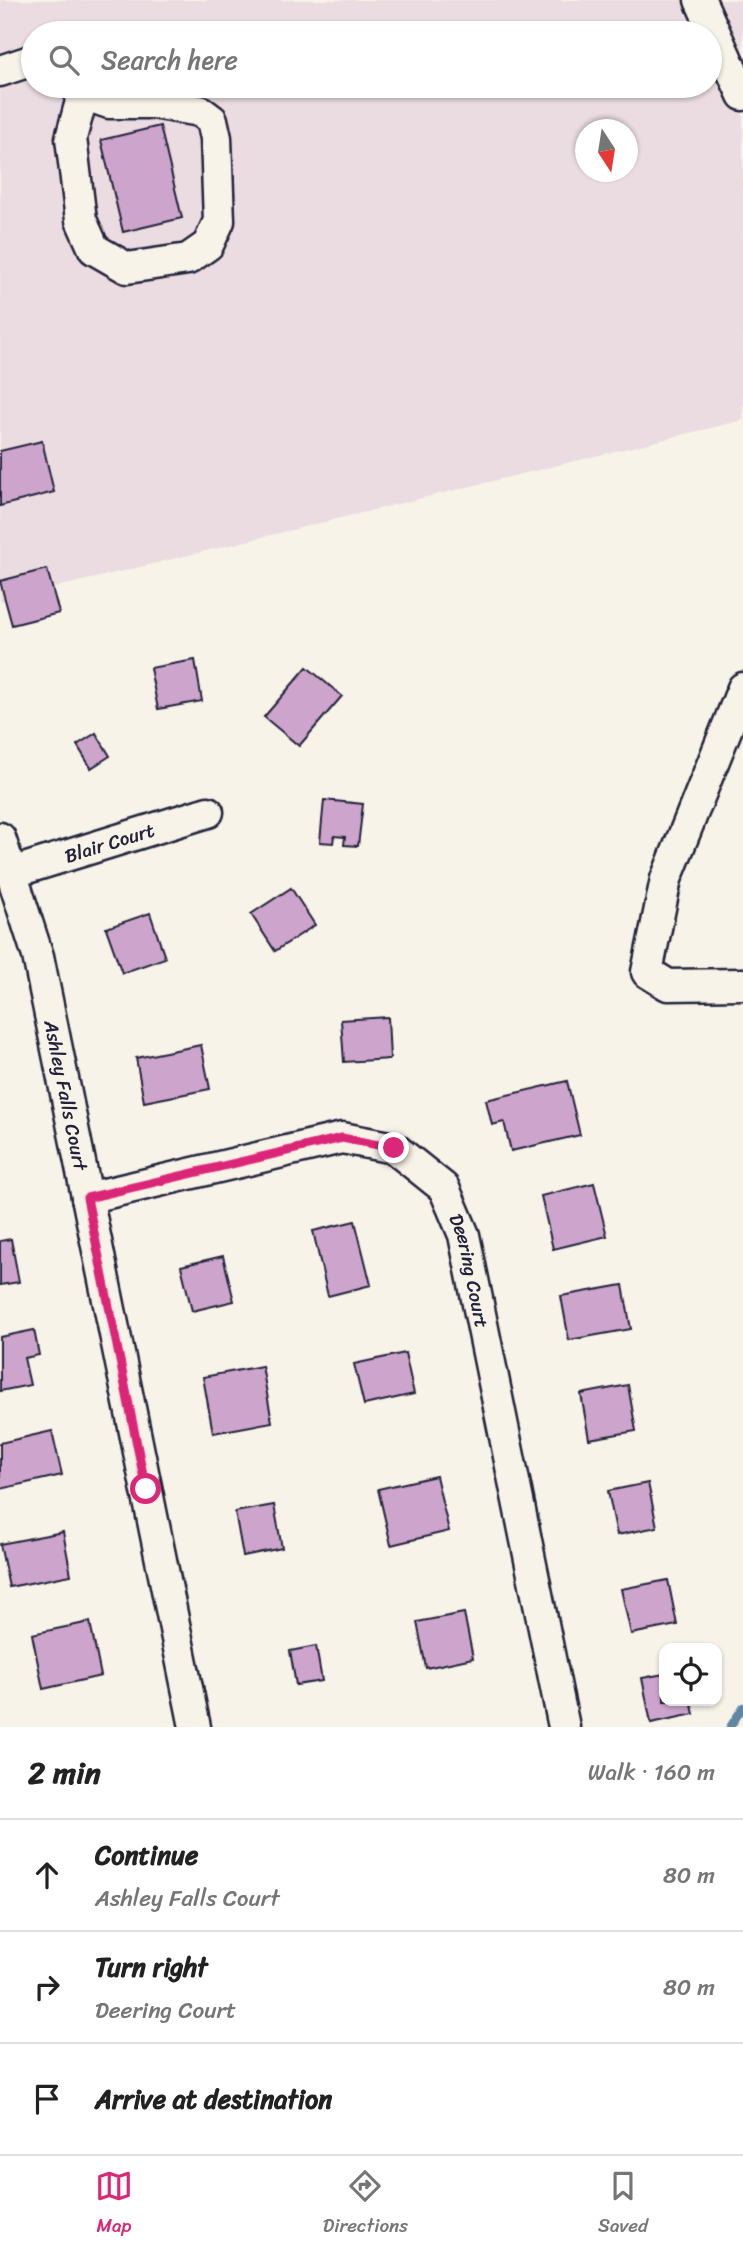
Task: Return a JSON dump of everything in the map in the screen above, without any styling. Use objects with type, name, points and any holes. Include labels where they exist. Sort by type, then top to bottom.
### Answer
[{"type":"street","points":[[700,0],[710,21]]},
{"type":"street","points":[[722,49],[743,95]]},
{"type":"street","points":[[0,71],[21,64]]},
{"type":"street","points":[[78,98],[71,138],[81,220],[94,249],[127,268],[188,259],[208,245],[219,221],[216,138],[212,120],[200,111],[153,103],[109,103],[98,98]]},
{"type":"street","points":[[743,688],[666,879],[647,972],[668,985],[743,984]]},
{"type":"street","name":"Blair Court","points":[[12,873],[208,812]]},
{"type":"street","name":"Ashley Falls Court","points":[[0,838],[38,957],[195,1727]]},
{"type":"street","name":"Deering Court","points":[[87,1198],[342,1138],[394,1148],[444,1188],[464,1235],[564,1727]]},
{"type":"shaded area","points":[[0,0],[743,0],[743,420],[0,601]]},
{"type":"building","points":[[160,126],[182,218],[123,232],[101,140]]},
{"type":"building","points":[[42,441],[54,492],[0,506],[0,451]]},
{"type":"building","points":[[47,569],[59,613],[12,625],[0,581]]},
{"type":"building","points":[[195,660],[202,701],[158,709],[150,668]]},
{"type":"building","points":[[307,667],[342,696],[299,746],[264,717]]},
{"type":"building","points":[[96,733],[110,756],[91,768],[77,745]]},
{"type":"building","points":[[324,800],[363,804],[358,846],[344,845],[345,837],[334,836],[333,843],[320,842]]},
{"type":"building","points":[[291,888],[315,925],[275,951],[251,914]]},
{"type":"building","points":[[150,913],[165,958],[122,973],[106,928]]},
{"type":"building","points":[[388,1017],[390,1059],[344,1062],[341,1020]]},
{"type":"building","points":[[201,1045],[210,1089],[144,1102],[136,1058]]},
{"type":"building","points":[[567,1081],[580,1135],[511,1151],[504,1122],[492,1125],[486,1100]]},
{"type":"building","points":[[594,1183],[607,1236],[553,1249],[541,1196]]},
{"type":"building","points":[[355,1221],[371,1285],[328,1296],[313,1231]]},
{"type":"building","points":[[11,1239],[19,1282],[0,1285],[0,1241]]},
{"type":"building","points":[[223,1256],[234,1301],[192,1311],[181,1266]]},
{"type":"building","points":[[623,1285],[631,1329],[569,1340],[561,1296]]},
{"type":"building","points":[[34,1330],[39,1355],[24,1358],[30,1385],[0,1391],[0,1337]]},
{"type":"building","points":[[405,1353],[414,1394],[364,1405],[354,1364]]},
{"type":"building","points":[[262,1366],[272,1422],[213,1433],[203,1377]]},
{"type":"building","points":[[628,1385],[636,1431],[589,1439],[581,1394]]},
{"type":"building","points":[[52,1431],[62,1475],[0,1489],[0,1443]]},
{"type":"building","points":[[436,1476],[449,1531],[391,1545],[378,1489]]},
{"type":"building","points":[[648,1483],[657,1527],[617,1535],[608,1491]]},
{"type":"building","points":[[274,1505],[282,1548],[243,1556],[235,1512]]},
{"type":"building","points":[[63,1532],[71,1575],[9,1587],[0,1544]]},
{"type":"building","points":[[668,1580],[677,1625],[631,1634],[621,1589]]},
{"type":"building","points":[[464,1613],[473,1658],[426,1668],[417,1622]]},
{"type":"building","points":[[90,1622],[101,1676],[43,1689],[32,1634]]},
{"type":"building","points":[[316,1646],[322,1681],[296,1685],[290,1651]]},
{"type":"building","points":[[659,1675],[659,1706],[692,1706],[694,1714],[651,1723],[642,1678]]},
{"type":"waterway","points":[[730,1727],[743,1707]]},
{"type":"route","points":[[146,1489],[87,1198],[342,1138],[394,1148]]}]
